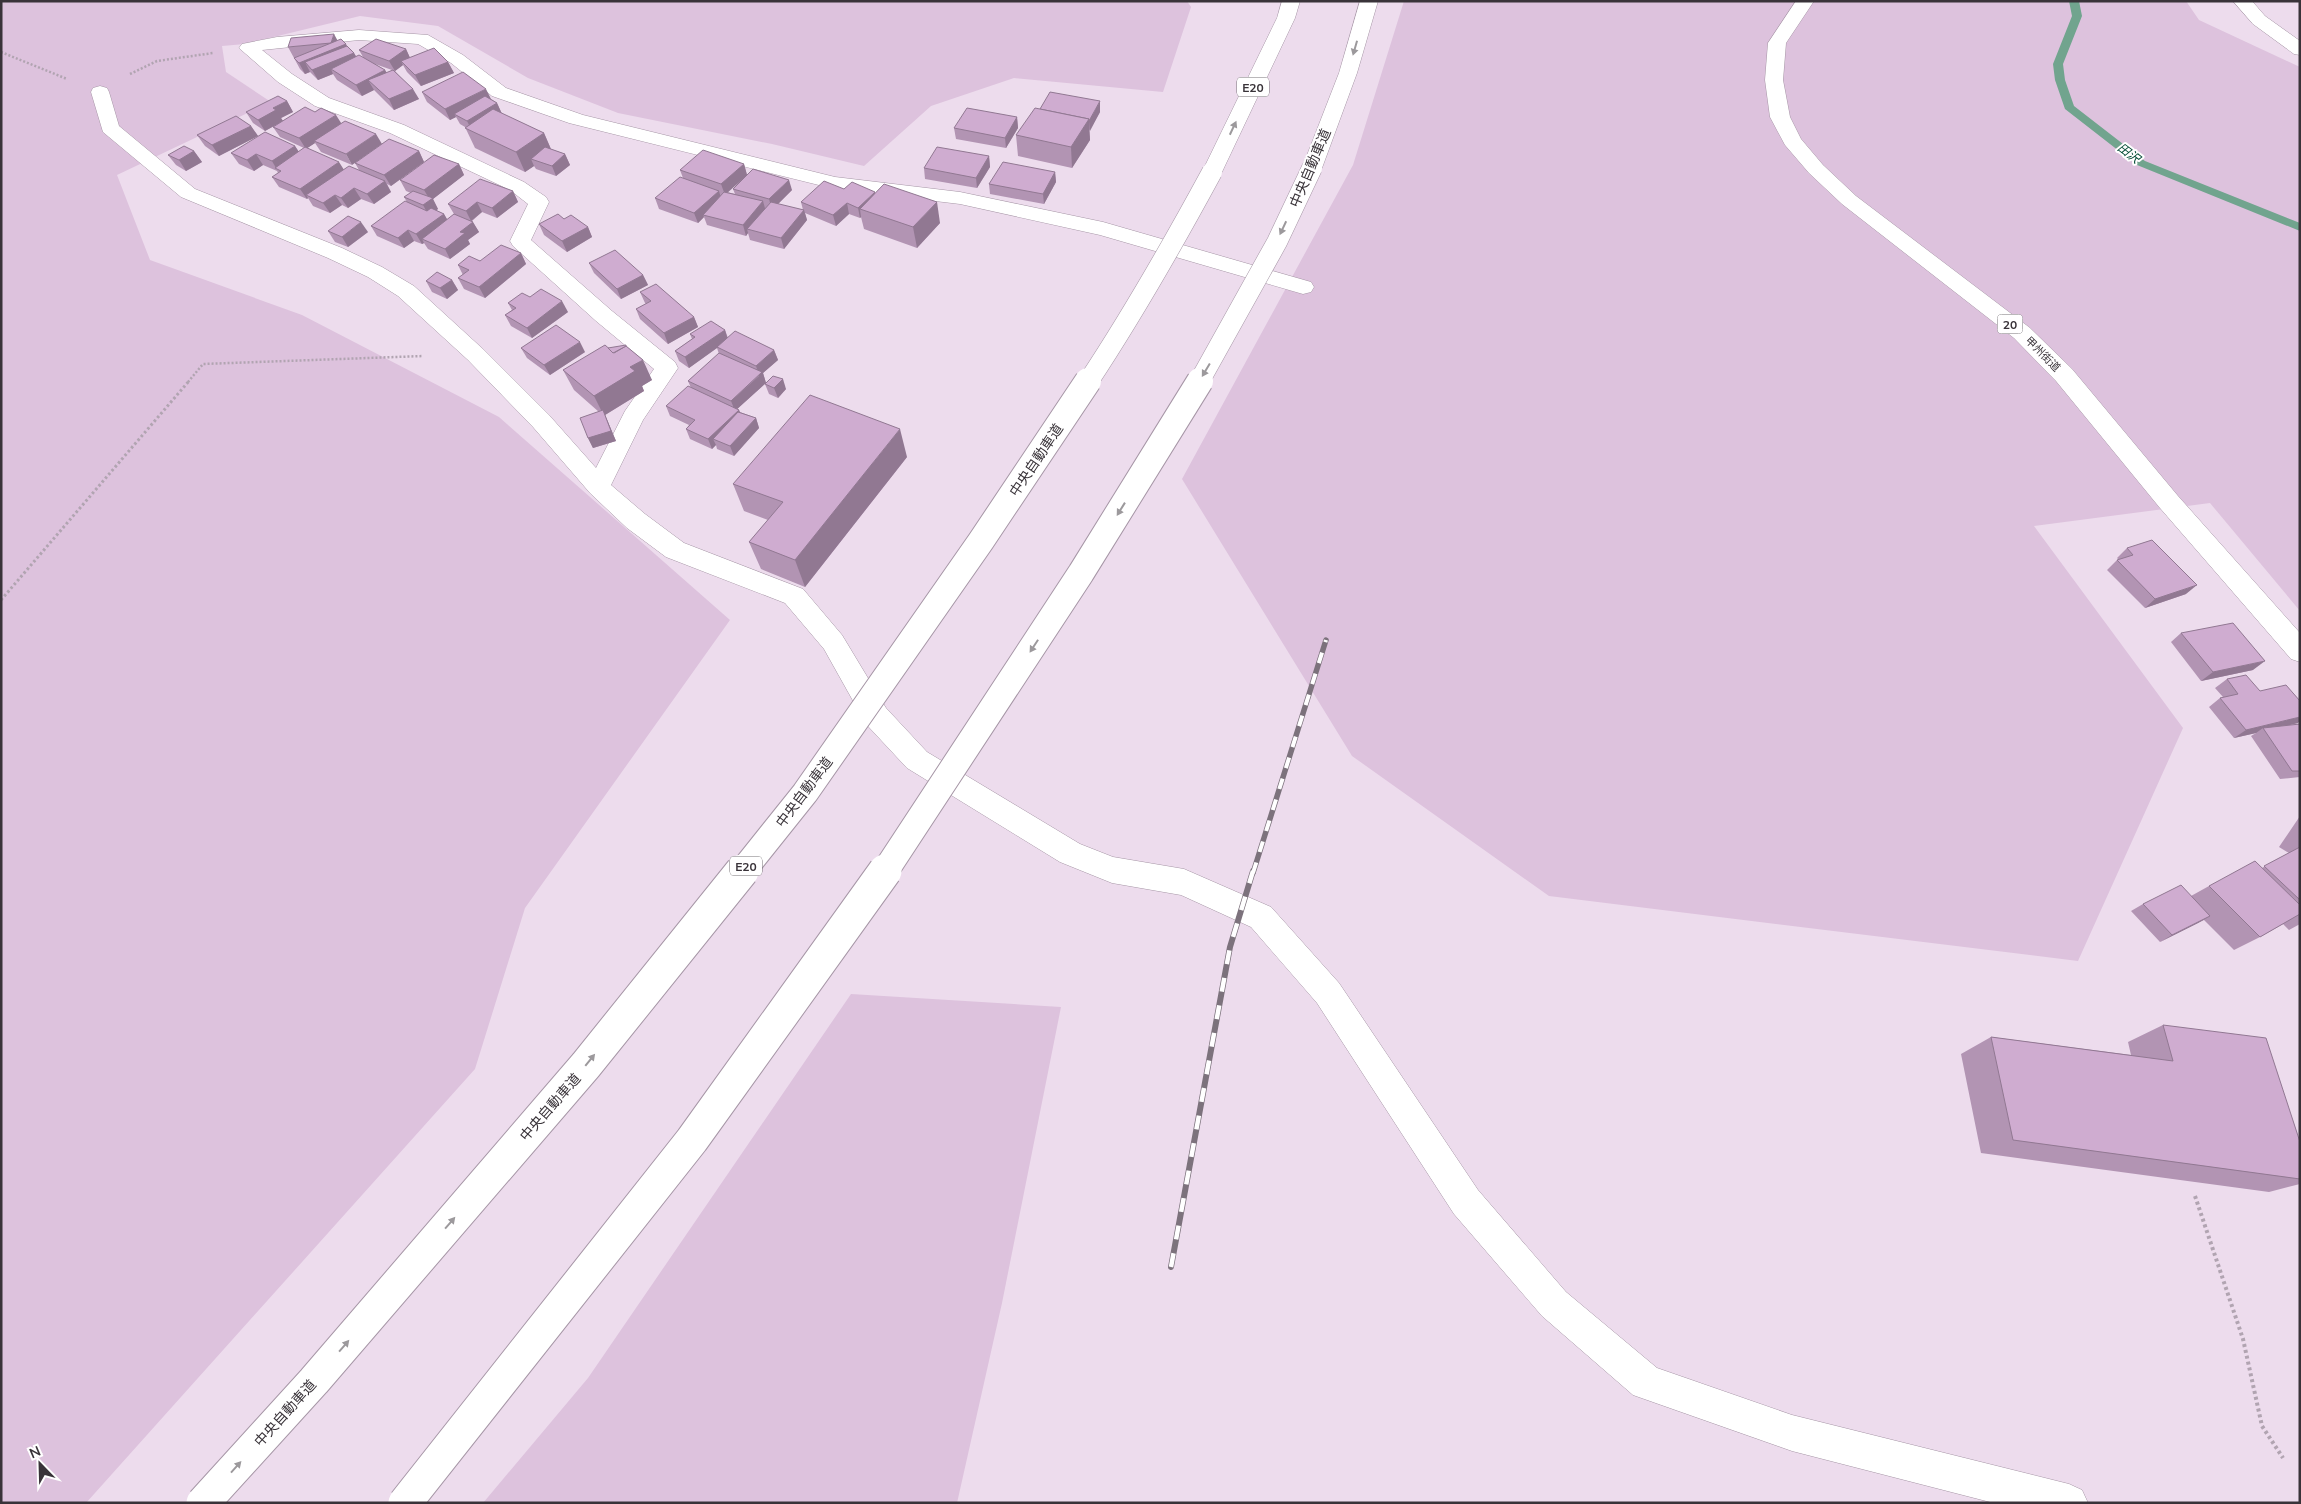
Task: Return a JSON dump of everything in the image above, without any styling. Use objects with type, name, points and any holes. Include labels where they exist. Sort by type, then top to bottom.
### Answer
[{"type":"main road","name":"中央自動車道","points":[[203,1503],[314,1381],[586,1066],[805,793],[981,541],[1113,344],[1178,236],[1212,172],[1286,18],[1291,1]]},
{"type":"main road","name":"中央自動車道","points":[[405,1503],[692,1140],[904,846],[1081,573],[1209,366],[1277,242],[1312,168],[1348,74],[1368,1]]},
{"type":"main road","name":"甲州街道","points":[[1805,1],[1777,43],[1774,80],[1780,117],[1792,141],[1816,169],[1849,200],[2022,333],[2064,375],[2169,502],[2300,650]]},
{"type":"main road","points":[[2242,1],[2259,20],[2300,50]]},
{"type":"main road","points":[[248,48],[277,42],[359,35],[422,39],[457,60],[499,92],[576,119],[834,183],[960,198],[1102,230],[1303,287]]},
{"type":"main road","points":[[248,48],[285,78],[322,102],[397,129],[517,186],[539,202],[520,241],[604,316],[667,368],[633,417],[598,487]]},
{"type":"main road","points":[[100,92],[110,128],[188,193],[335,253],[375,272],[406,291],[476,355],[541,421],[598,487],[636,521],[674,550],[794,596],[834,642],[876,716],[917,760],[1070,853],[1112,870],[1184,882],[1261,917],[1328,993],[1466,1202],[1554,1304],[1646,1382],[1792,1434],[2069,1503]]},
{"type":"path","points":[[1,52],[100,92],[124,77],[157,61],[248,48]]},
{"type":"path","points":[[1,600],[202,364],[476,355]]},
{"type":"path","points":[[2195,1196],[2243,1339],[2262,1426],[2283,1458]]},
{"type":"shaded area","points":[[1,1],[1187,1],[1191,7],[1163,92],[1014,78],[931,106],[864,166],[772,144],[618,113],[528,78],[438,26],[360,16],[245,44],[222,46],[226,72],[271,102],[117,175],[150,260],[302,315],[499,417],[730,620],[525,908],[475,1069],[86,1503],[1,1503]]},
{"type":"shaded area","points":[[1404,1],[2186,1],[2199,20],[2300,67],[2300,611],[2210,503],[2034,526],[2183,728],[2078,961],[1549,896],[1352,756],[1182,479],[1353,165]]},
{"type":"shaded area","points":[[851,994],[1061,1007],[1002,1303],[957,1503],[483,1503],[588,1378]]},
{"type":"building","points":[[334,34],[331,43],[288,47],[291,38]]},
{"type":"building","points":[[341,39],[346,44],[299,63],[294,58]]},
{"type":"building","points":[[376,39],[406,49],[389,61],[359,50]]},
{"type":"building","points":[[347,46],[354,53],[312,70],[305,62]]},
{"type":"building","points":[[434,48],[448,62],[415,75],[401,61]]},
{"type":"building","points":[[359,55],[385,70],[356,85],[331,69]]},
{"type":"building","points":[[393,70],[413,89],[389,99],[368,80]]},
{"type":"building","points":[[463,72],[486,89],[445,109],[422,92]]},
{"type":"building","points":[[1050,92],[1100,101],[1089,121],[1089,119],[1040,109]]},
{"type":"building","points":[[278,96],[287,101],[273,108],[276,110],[258,120],[246,112]]},
{"type":"building","points":[[485,96],[497,103],[467,121],[454,114]]},
{"type":"building","points":[[305,107],[315,112],[321,108],[336,115],[299,138],[273,127]]},
{"type":"building","points":[[967,108],[1017,117],[1005,138],[954,128]]},
{"type":"building","points":[[1035,108],[1089,119],[1071,147],[1016,135]]},
{"type":"building","points":[[493,109],[544,133],[516,152],[465,128]]},
{"type":"building","points":[[236,116],[251,126],[212,145],[197,135]]},
{"type":"building","points":[[345,121],[376,134],[346,154],[314,141]]},
{"type":"building","points":[[265,132],[295,146],[272,161],[256,154],[247,160],[231,153]]},
{"type":"building","points":[[389,139],[419,151],[384,175],[355,163]]},
{"type":"building","points":[[184,146],[194,151],[179,160],[168,155]]},
{"type":"building","points":[[305,147],[339,162],[300,189],[272,177],[281,171],[275,168]]},
{"type":"building","points":[[545,147],[565,154],[552,166],[531,159]]},
{"type":"building","points":[[937,147],[989,156],[976,178],[924,168]]},
{"type":"building","points":[[703,150],[744,164],[721,184],[680,170]]},
{"type":"building","points":[[434,155],[459,164],[424,190],[400,180]]},
{"type":"building","points":[[1003,162],[1055,172],[1043,194],[989,184]]},
{"type":"building","points":[[349,166],[385,181],[367,194],[354,188],[341,198],[335,195],[323,203],[306,195]]},
{"type":"building","points":[[753,169],[789,180],[769,199],[733,189]]},
{"type":"building","points":[[680,177],[719,191],[694,213],[655,198]]},
{"type":"building","points":[[480,179],[513,191],[492,208],[477,202],[466,211],[448,204]]},
{"type":"building","points":[[824,181],[844,189],[852,182],[875,192],[858,208],[847,203],[833,215],[801,202]]},
{"type":"building","points":[[884,184],[937,202],[913,227],[860,209]]},
{"type":"building","points":[[413,191],[433,198],[423,205],[404,197]]},
{"type":"building","points":[[724,192],[763,201],[743,225],[703,215]]},
{"type":"building","points":[[405,201],[427,211],[431,208],[444,214],[416,234],[408,230],[398,238],[371,226]]},
{"type":"building","points":[[771,202],[804,210],[781,238],[747,229]]},
{"type":"building","points":[[454,214],[473,222],[460,232],[465,233],[445,249],[422,239]]},
{"type":"building","points":[[558,214],[564,219],[571,215],[588,227],[562,241],[539,224]]},
{"type":"building","points":[[348,216],[361,222],[342,237],[328,231]]},
{"type":"building","points":[[501,245],[521,253],[479,287],[458,278],[469,270],[458,265],[469,256],[480,261]]},
{"type":"building","points":[[615,250],[643,275],[617,289],[589,263]]},
{"type":"building","points":[[437,272],[452,280],[440,288],[426,281]]},
{"type":"building","points":[[656,284],[694,317],[664,333],[636,309],[651,301],[640,292]]},
{"type":"building","points":[[541,289],[562,301],[527,328],[505,315],[516,308],[508,303],[522,293],[530,297]]},
{"type":"building","points":[[711,321],[725,330],[685,357],[675,351],[695,337],[690,334]]},
{"type":"building","points":[[556,325],[580,342],[544,365],[521,348]]},
{"type":"building","points":[[735,331],[774,350],[756,366],[717,347]]},
{"type":"building","points":[[605,345],[614,353],[626,346],[643,360],[630,367],[635,371],[594,396],[563,370]]},
{"type":"building","points":[[626,345],[613,353],[608,348]]},
{"type":"building","points":[[719,353],[762,372],[731,401],[688,381]]},
{"type":"building","points":[[773,376],[783,379],[774,388],[765,384]]},
{"type":"building","points":[[688,386],[739,410],[708,439],[686,429],[695,420],[666,406]]},
{"type":"building","points":[[810,395],[900,429],[795,560],[749,542],[783,502],[733,484]]},
{"type":"building","points":[[603,410],[611,431],[588,438],[580,418]]},
{"type":"building","points":[[738,412],[756,418],[730,446],[713,439]]},
{"type":"building","points":[[2152,540],[2197,585],[2155,599],[2117,560],[2133,555],[2127,548]]},
{"type":"building","points":[[2233,623],[2265,661],[2213,672],[2181,633]]},
{"type":"building","points":[[2246,675],[2260,691],[2286,685],[2300,701],[2300,717],[2246,730],[2220,698],[2238,694],[2227,679]]},
{"type":"building","points":[[2300,724],[2300,771],[2292,771],[2263,728]]},
{"type":"building","points":[[2300,847],[2300,900],[2264,866]]},
{"type":"building","points":[[2255,861],[2300,905],[2300,914],[2260,937],[2209,886]]},
{"type":"building","points":[[2181,885],[2210,916],[2172,935],[2143,904]]},
{"type":"building","points":[[2163,1025],[2266,1038],[2300,1142],[2300,1179],[2013,1140],[1991,1037],[2173,1061]]},
{"type":"waterway","name":"田沢","points":[[2074,1],[2077,16],[2058,64],[2060,80],[2069,107],[2141,163],[2300,227]]},
{"type":"railway","points":[[1253,873],[1326,640]]},
{"type":"railway","points":[[1171,1267],[1230,947],[1253,871]]}]
